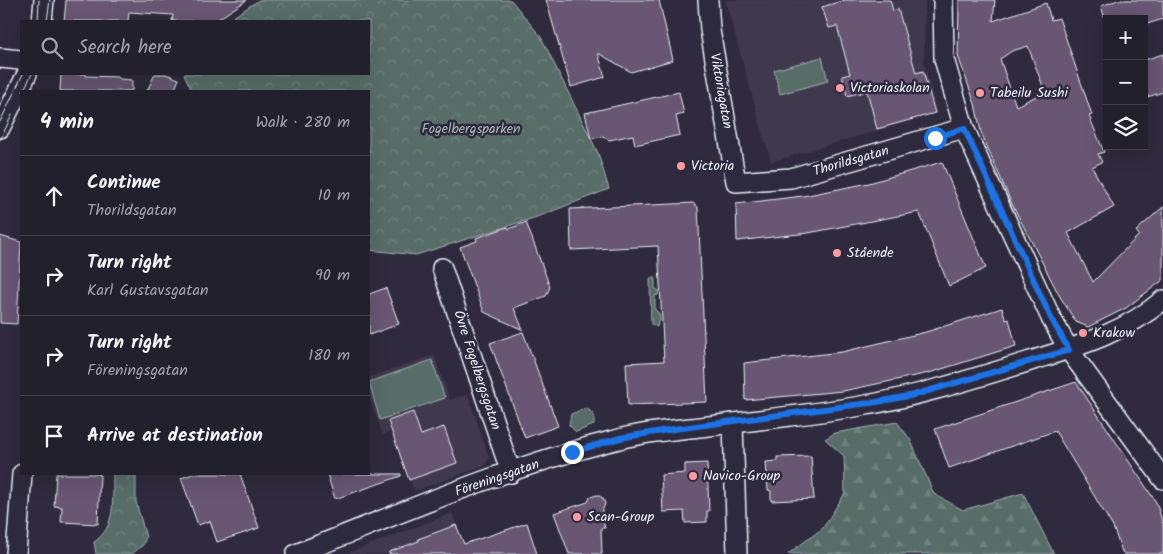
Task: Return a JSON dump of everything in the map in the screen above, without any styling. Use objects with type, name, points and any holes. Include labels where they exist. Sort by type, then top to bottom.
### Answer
[{"type":"street","points":[[42,20],[44,0]]},
{"type":"street","name":"Viktoriagatan","points":[[708,0],[710,30],[736,182]]},
{"type":"street","points":[[943,0],[944,59],[964,128],[1051,318],[1069,350],[1163,479]]},
{"type":"street","points":[[0,58],[20,60]]},
{"type":"street","points":[[0,128],[26,75]]},
{"type":"street","name":"Thorildsgatan","points":[[736,182],[791,178],[964,128]]},
{"type":"street","name":"Övre Fogelbergsgatan","points":[[442,268],[511,473]]},
{"type":"street","name":"Föreningsgatan","points":[[296,554],[453,493],[620,438],[855,407],[914,395],[1069,350],[1127,325],[1163,300]]},
{"type":"street","points":[[733,423],[737,554]]},
{"type":"street","points":[[16,554],[22,475]]},
{"type":"shaded area","name":"Victoriaskolan","points":[[725,0],[925,0],[924,63],[937,113],[771,162]]},
{"type":"shaded area","points":[[434,355],[450,400],[468,394],[489,458],[485,466],[414,491],[392,431],[383,435],[370,400],[370,377]]},
{"type":"shaded area","points":[[452,513],[467,554],[346,554]]},
{"type":"green space","name":"Fogelbergsparken","points":[[259,0],[511,0],[541,37],[598,153],[609,189],[540,216],[416,255],[370,250],[370,90],[192,90],[184,75],[370,75],[370,20],[229,20]]},
{"type":"green space","points":[[822,57],[828,81],[780,94],[774,70]]},
{"type":"green space","points":[[655,276],[655,288],[659,291],[658,295],[655,296],[655,310],[659,313],[660,321],[657,327],[651,324],[650,279]]},
{"type":"green space","points":[[432,360],[445,398],[380,420],[370,382]]},
{"type":"green space","points":[[587,408],[594,415],[594,425],[576,432],[569,425],[571,414]]},
{"type":"green space","points":[[897,422],[910,439],[934,494],[963,510],[1023,493],[1054,554],[788,554],[823,528],[845,493],[844,456],[825,439],[835,433]]},
{"type":"green space","points":[[113,475],[136,475],[136,502],[146,537],[143,545],[132,554],[96,554],[94,542],[107,528],[113,502]]},
{"type":"building","points":[[66,0],[247,0],[217,20],[172,20],[173,15],[129,12],[128,20],[64,20]]},
{"type":"building","points":[[546,0],[659,0],[673,60],[631,72],[598,53],[605,77],[571,87]]},
{"type":"building","points":[[845,0],[890,0],[893,11],[898,9],[916,73],[923,71],[935,113],[877,129],[867,91],[847,96],[842,76],[850,74],[837,26],[829,28],[822,7]]},
{"type":"building","points":[[959,0],[995,0],[993,21],[1046,3],[1051,20],[1059,18],[1092,115],[1089,116],[1104,152],[1098,154],[1102,162],[1092,167],[1114,207],[1068,233],[1093,282],[1139,235],[1136,231],[1163,207],[1163,280],[1126,308],[1088,327],[1076,322],[1059,295],[1010,200],[981,132],[975,104],[958,56]],"holes":[[[1028,46],[1045,92],[1016,106],[1000,59],[1012,51]]]},
{"type":"building","points":[[1118,0],[1163,0],[1163,19],[1148,24],[1148,15],[1104,15],[1101,6]]},
{"type":"building","points":[[1163,54],[1163,92],[1148,97],[1148,60]]},
{"type":"building","points":[[61,75],[118,77],[120,79],[132,80],[132,90],[60,90]]},
{"type":"building","points":[[155,75],[169,75],[179,79],[174,90],[147,90]]},
{"type":"building","points":[[679,92],[684,114],[676,116],[680,135],[635,145],[633,135],[609,140],[603,136],[591,139],[585,113]]},
{"type":"building","points":[[942,162],[986,268],[949,286],[919,212],[808,233],[737,241],[736,204],[803,196],[869,183]]},
{"type":"building","points":[[693,203],[698,207],[707,402],[628,405],[626,363],[664,361],[658,246],[571,250],[570,209]]},
{"type":"building","points":[[526,222],[550,287],[546,296],[514,308],[523,330],[484,312],[460,247],[477,241],[476,238]]},
{"type":"building","points":[[0,236],[20,242],[20,262],[17,324],[0,323]]},
{"type":"building","points":[[386,288],[399,324],[370,335],[370,294]]},
{"type":"building","points":[[1002,308],[1006,320],[1009,319],[1016,346],[929,373],[843,391],[745,400],[744,363],[842,352],[926,332]]},
{"type":"building","points":[[523,332],[558,426],[525,438],[490,343]]},
{"type":"building","points":[[1076,382],[1156,502],[1163,524],[1163,554],[1123,554],[1113,527],[1055,431],[949,468],[935,429]]},
{"type":"building","points":[[413,412],[421,435],[444,427],[457,463],[409,480],[388,421]]},
{"type":"building","points":[[811,456],[814,499],[771,501],[771,491],[768,490],[766,462],[777,461],[777,457]]},
{"type":"building","points":[[707,463],[709,511],[707,511],[707,522],[685,523],[684,511],[663,512],[661,475],[685,473],[685,464]]},
{"type":"building","points":[[401,474],[401,476],[335,499],[327,475]]},
{"type":"building","points":[[56,475],[100,475],[98,524],[61,522],[62,507],[54,506]]},
{"type":"building","points":[[190,475],[240,475],[259,528],[217,542],[210,521],[198,525],[181,478]]},
{"type":"building","points":[[597,495],[603,498],[605,504],[601,514],[605,528],[601,528],[602,554],[569,554],[554,513],[588,502],[590,497]]},
{"type":"building","points":[[527,523],[537,554],[389,554],[389,552],[419,541],[418,539],[456,525],[464,544]]},
{"type":"tram line","points":[[38,20],[39,0]]},
{"type":"tram line","points":[[47,20],[50,0]]},
{"type":"tram line","points":[[0,122],[23,75]]},
{"type":"tram line","points":[[24,90],[31,75]]},
{"type":"tram line","points":[[0,140],[12,115]]},
{"type":"place","name":"Victoriaskolan","points":[[840,88]]},
{"type":"place","name":"Tabeilu Sushi","points":[[980,93]]},
{"type":"place","name":"Victoria","points":[[681,166]]},
{"type":"place","name":"Stående","points":[[837,253]]},
{"type":"place","name":"Krakow","points":[[1083,333]]},
{"type":"place","name":"Navico-Group","points":[[693,476]]},
{"type":"place","name":"Scan-Group","points":[[577,517]]},
{"type":"route","points":[[572,452],[620,438],[674,429],[855,407],[914,395],[1069,350],[1051,318],[964,128],[935,138]]}]
